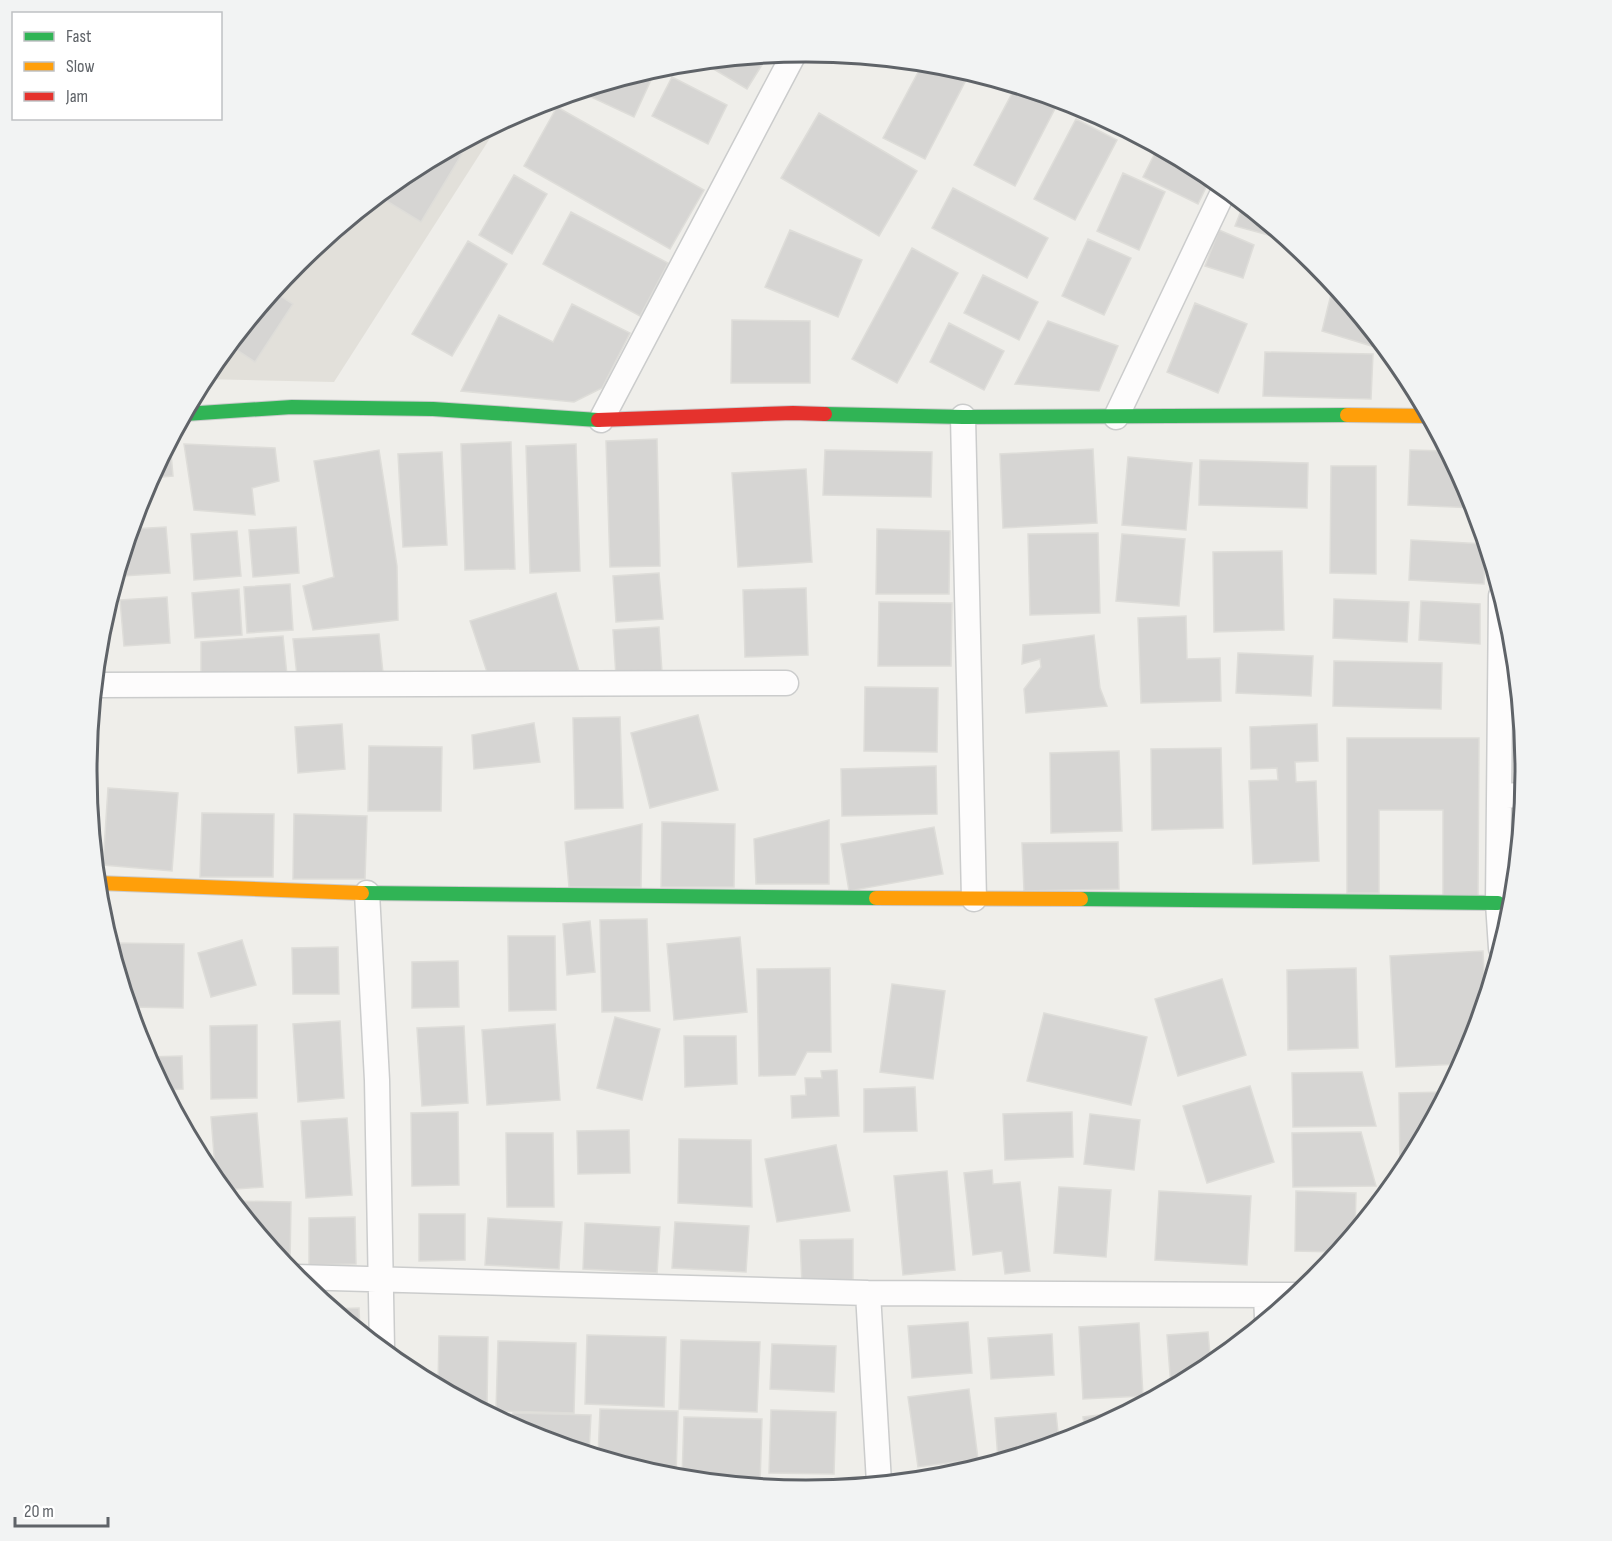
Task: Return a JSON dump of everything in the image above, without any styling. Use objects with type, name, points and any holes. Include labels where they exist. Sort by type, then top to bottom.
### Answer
[{"type":"street","points":[[601,420],[790,62]]},
{"type":"street","points":[[1116,417],[1222,197]]},
{"type":"street","points":[[194,413],[292,407],[433,409],[601,420],[793,413],[963,417],[1420,416]]},
{"type":"street","points":[[963,417],[974,898]]},
{"type":"street","points":[[1499,918],[1498,903],[1512,796],[1504,649]]},
{"type":"street","points":[[102,685],[786,683]]},
{"type":"street","points":[[107,883],[367,893],[1498,903]]},
{"type":"street","points":[[367,893],[377,1080],[382,1338]]},
{"type":"street","points":[[311,1277],[868,1293],[1284,1294]]},
{"type":"street","points":[[868,1293],[879,1475]]},
{"type":"street","points":[[1266,1294],[1267,1309]]},
{"type":"shaded area","points":[[492,135],[334,382],[215,379],[273,303],[339,237],[412,181]]},
{"type":"building","points":[[763,63],[747,89],[712,68]]},
{"type":"building","points":[[919,71],[966,80],[925,159],[883,138]]},
{"type":"building","points":[[672,77],[727,105],[708,144],[652,116]]},
{"type":"building","points":[[652,79],[634,117],[589,96]]},
{"type":"building","points":[[1012,93],[1056,107],[1015,186],[974,165]]},
{"type":"building","points":[[557,107],[704,190],[670,249],[524,166]]},
{"type":"building","points":[[819,113],[917,171],[879,236],[781,178]]},
{"type":"building","points":[[1076,119],[1117,140],[1075,220],[1034,199]]},
{"type":"building","points":[[459,152],[462,154],[421,222],[385,200]]},
{"type":"building","points":[[1155,153],[1207,186],[1198,204],[1143,177]]},
{"type":"building","points":[[1123,173],[1165,192],[1139,250],[1097,231]]},
{"type":"building","points":[[514,175],[547,194],[512,254],[479,235]]},
{"type":"building","points":[[953,188],[1048,238],[1027,278],[932,228]]},
{"type":"building","points":[[1241,211],[1272,236],[1235,226]]},
{"type":"building","points":[[571,212],[668,263],[640,316],[543,264]]},
{"type":"building","points":[[790,230],[862,260],[838,317],[765,287]]},
{"type":"building","points":[[1219,230],[1254,245],[1243,278],[1205,266]]},
{"type":"building","points":[[1088,239],[1131,258],[1104,315],[1062,296]]},
{"type":"building","points":[[468,241],[507,264],[452,356],[412,334]]},
{"type":"building","points":[[912,248],[958,273],[897,383],[852,359]]},
{"type":"building","points":[[983,275],[1038,302],[1019,340],[964,313]]},
{"type":"building","points":[[1331,294],[1374,347],[1322,331]]},
{"type":"building","points":[[280,296],[293,304],[255,362],[236,350]]},
{"type":"building","points":[[1195,303],[1247,324],[1218,393],[1167,372]]},
{"type":"building","points":[[572,304],[630,333],[602,388],[574,402],[461,391],[499,315],[553,342]]},
{"type":"building","points":[[732,320],[810,321],[810,383],[731,383]]},
{"type":"building","points":[[1048,321],[1118,346],[1099,391],[1015,384]]},
{"type":"building","points":[[949,323],[1004,351],[984,390],[930,362]]},
{"type":"building","points":[[1265,352],[1373,354],[1371,399],[1263,396]]},
{"type":"building","points":[[657,439],[660,566],[610,567],[606,441]]},
{"type":"building","points":[[511,442],[515,569],[465,570],[461,444]]},
{"type":"building","points":[[184,444],[275,448],[279,481],[252,488],[255,515],[194,510]]},
{"type":"building","points":[[576,444],[580,571],[530,573],[526,446]]},
{"type":"building","points":[[1093,449],[1097,523],[1003,528],[1000,454]]},
{"type":"building","points":[[379,450],[397,566],[398,620],[313,630],[303,586],[334,577],[314,461]]},
{"type":"building","points":[[825,450],[932,452],[931,497],[823,495]]},
{"type":"building","points":[[1410,450],[1439,451],[1464,508],[1408,505]]},
{"type":"building","points":[[442,452],[447,545],[403,547],[398,454]]},
{"type":"building","points":[[171,455],[173,476],[161,477]]},
{"type":"building","points":[[1128,457],[1192,463],[1186,530],[1122,525]]},
{"type":"building","points":[[1200,460],[1308,463],[1307,508],[1199,505]]},
{"type":"building","points":[[1331,466],[1376,466],[1376,574],[1330,573]]},
{"type":"building","points":[[806,469],[812,562],[738,567],[732,473]]},
{"type":"building","points":[[166,527],[170,573],[125,576],[140,528]]},
{"type":"building","points":[[296,527],[299,573],[253,577],[249,530]]},
{"type":"building","points":[[877,529],[950,531],[949,594],[876,594]]},
{"type":"building","points":[[237,531],[241,576],[194,580],[191,534]]},
{"type":"building","points":[[1098,533],[1100,613],[1030,615],[1028,534]]},
{"type":"building","points":[[1122,534],[1185,539],[1179,606],[1116,601]]},
{"type":"building","points":[[1411,540],[1477,544],[1484,566],[1484,584],[1409,580]]},
{"type":"building","points":[[1282,551],[1284,630],[1214,632],[1213,552]]},
{"type":"building","points":[[659,573],[663,619],[616,622],[613,576]]},
{"type":"building","points":[[290,584],[293,630],[247,633],[244,587]]},
{"type":"building","points":[[806,588],[808,655],[745,657],[743,590]]},
{"type":"building","points":[[239,589],[242,635],[195,638],[192,593]]},
{"type":"building","points":[[556,593],[581,678],[489,678],[470,621]]},
{"type":"building","points":[[167,597],[170,643],[124,646],[120,600]]},
{"type":"building","points":[[1334,599],[1409,602],[1407,642],[1333,638]]},
{"type":"building","points":[[1421,601],[1480,604],[1480,644],[1419,640]]},
{"type":"building","points":[[879,602],[952,603],[951,666],[878,666]]},
{"type":"building","points":[[1186,616],[1187,659],[1220,658],[1221,701],[1141,703],[1138,618]]},
{"type":"building","points":[[659,627],[662,672],[616,676],[613,630]]},
{"type":"building","points":[[379,634],[383,673],[297,676],[293,639]]},
{"type":"building","points":[[1094,635],[1100,688],[1107,706],[1026,713],[1024,689],[1041,667],[1040,659],[1022,664],[1023,645]]},
{"type":"building","points":[[283,636],[287,675],[201,678],[201,642]]},
{"type":"building","points":[[1238,653],[1313,656],[1311,696],[1236,693]]},
{"type":"building","points":[[1334,661],[1442,663],[1441,709],[1333,706]]},
{"type":"building","points":[[865,687],[938,688],[937,752],[864,751]]},
{"type":"building","points":[[698,715],[718,790],[650,808],[631,733]]},
{"type":"building","points":[[620,717],[623,808],[575,809],[573,718]]},
{"type":"building","points":[[534,723],[540,762],[474,769],[472,735]]},
{"type":"building","points":[[342,724],[345,769],[298,773],[295,727]]},
{"type":"building","points":[[1317,724],[1318,761],[1295,762],[1296,782],[1316,781],[1319,861],[1253,864],[1249,781],[1278,780],[1277,768],[1251,769],[1250,727]]},
{"type":"building","points":[[1347,738],[1479,738],[1478,896],[1443,896],[1443,810],[1379,810],[1379,893],[1347,893]]},
{"type":"building","points":[[369,746],[442,747],[441,811],[368,811]]},
{"type":"building","points":[[1221,748],[1223,828],[1152,830],[1151,749]]},
{"type":"building","points":[[1119,751],[1122,831],[1051,833],[1050,753]]},
{"type":"building","points":[[936,766],[937,814],[842,816],[841,769]]},
{"type":"building","points":[[108,788],[178,793],[172,871],[103,864]]},
{"type":"building","points":[[202,813],[274,814],[273,877],[200,877]]},
{"type":"building","points":[[294,814],[367,816],[365,879],[293,879]]},
{"type":"building","points":[[829,820],[829,884],[756,884],[754,839]]},
{"type":"building","points":[[662,822],[735,824],[734,887],[661,887]]},
{"type":"building","points":[[642,824],[641,887],[569,887],[565,842]]},
{"type":"building","points":[[934,827],[943,874],[849,891],[841,844]]},
{"type":"building","points":[[1118,842],[1119,889],[1024,891],[1022,843]]},
{"type":"building","points":[[647,919],[650,1011],[602,1012],[600,920]]},
{"type":"building","points":[[590,921],[595,972],[567,975],[563,924]]},
{"type":"building","points":[[508,936],[555,936],[556,1010],[509,1011]]},
{"type":"building","points":[[740,937],[747,1012],[674,1020],[667,944]]},
{"type":"building","points":[[242,940],[256,985],[211,997],[198,953]]},
{"type":"building","points":[[119,943],[184,944],[183,1008],[138,1007]]},
{"type":"building","points":[[338,947],[339,994],[293,994],[292,948]]},
{"type":"building","points":[[1483,951],[1484,976],[1451,1064],[1396,1067],[1390,956]]},
{"type":"building","points":[[458,961],[459,1007],[412,1008],[412,962]]},
{"type":"building","points":[[830,968],[831,1052],[807,1052],[795,1075],[759,1076],[757,969]]},
{"type":"building","points":[[1356,968],[1358,1048],[1288,1050],[1287,970]]},
{"type":"building","points":[[1222,979],[1246,1055],[1178,1076],[1155,999]]},
{"type":"building","points":[[892,984],[945,991],[933,1079],[880,1072]]},
{"type":"building","points":[[1044,1013],[1147,1037],[1131,1105],[1027,1081]]},
{"type":"building","points":[[615,1017],[660,1029],[642,1100],[597,1088]]},
{"type":"building","points":[[340,1021],[344,1098],[298,1102],[293,1024]]},
{"type":"building","points":[[555,1024],[560,1100],[487,1105],[482,1030]]},
{"type":"building","points":[[257,1025],[257,1098],[211,1099],[210,1026]]},
{"type":"building","points":[[464,1026],[468,1103],[422,1106],[417,1028]]},
{"type":"building","points":[[684,1036],[736,1036],[737,1084],[685,1087]]},
{"type":"building","points":[[182,1056],[183,1089],[173,1090],[158,1057]]},
{"type":"building","points":[[837,1070],[839,1116],[792,1118],[791,1096],[806,1095],[805,1078],[822,1078],[821,1071]]},
{"type":"building","points":[[1362,1072],[1376,1126],[1293,1127],[1292,1073]]},
{"type":"building","points":[[1250,1086],[1274,1162],[1207,1183],[1183,1106]]},
{"type":"building","points":[[915,1087],[917,1131],[864,1132],[864,1089]]},
{"type":"building","points":[[1438,1092],[1400,1158],[1399,1093]]},
{"type":"building","points":[[458,1112],[459,1185],[412,1186],[411,1113]]},
{"type":"building","points":[[1072,1112],[1073,1157],[1005,1160],[1003,1114]]},
{"type":"building","points":[[257,1113],[263,1187],[235,1189],[215,1162],[211,1117]]},
{"type":"building","points":[[1090,1114],[1140,1120],[1134,1170],[1084,1164]]},
{"type":"building","points":[[347,1118],[352,1195],[306,1198],[301,1121]]},
{"type":"building","points":[[629,1130],[630,1173],[578,1174],[577,1131]]},
{"type":"building","points":[[1361,1132],[1376,1186],[1293,1187],[1292,1133]]},
{"type":"building","points":[[506,1133],[553,1133],[554,1207],[507,1207]]},
{"type":"building","points":[[679,1139],[751,1140],[752,1207],[678,1203]]},
{"type":"building","points":[[836,1145],[850,1211],[777,1222],[765,1159]]},
{"type":"building","points":[[992,1170],[993,1184],[1020,1182],[1030,1271],[1005,1274],[1002,1251],[973,1255],[964,1173]]},
{"type":"building","points":[[947,1171],[955,1270],[903,1275],[894,1176]]},
{"type":"building","points":[[1059,1187],[1111,1190],[1106,1257],[1054,1253]]},
{"type":"building","points":[[1159,1191],[1251,1196],[1247,1265],[1155,1260]]},
{"type":"building","points":[[1296,1191],[1356,1193],[1355,1218],[1326,1252],[1295,1251]]},
{"type":"building","points":[[243,1201],[291,1202],[290,1256]]},
{"type":"building","points":[[419,1214],[465,1214],[465,1260],[419,1261]]},
{"type":"building","points":[[355,1217],[356,1264],[309,1265],[309,1218]]},
{"type":"building","points":[[488,1218],[562,1222],[559,1269],[485,1265]]},
{"type":"building","points":[[675,1222],[749,1226],[746,1272],[672,1268]]},
{"type":"building","points":[[585,1223],[660,1227],[657,1273],[583,1269]]},
{"type":"building","points":[[853,1239],[853,1282],[802,1284],[800,1240]]},
{"type":"building","points":[[359,1308],[360,1321],[345,1309]]},
{"type":"building","points":[[968,1322],[972,1373],[912,1378],[908,1326]]},
{"type":"building","points":[[1139,1323],[1143,1394],[1139,1396],[1083,1399],[1079,1327]]},
{"type":"building","points":[[1208,1332],[1210,1353],[1170,1379],[1167,1335]]},
{"type":"building","points":[[1052,1334],[1054,1375],[991,1379],[988,1338]]},
{"type":"building","points":[[587,1335],[666,1337],[664,1407],[585,1404]]},
{"type":"building","points":[[439,1336],[488,1337],[487,1403],[438,1377]]},
{"type":"building","points":[[681,1340],[760,1342],[757,1412],[679,1409]]},
{"type":"building","points":[[498,1341],[576,1343],[574,1413],[503,1411],[496,1408]]},
{"type":"building","points":[[772,1344],[836,1346],[834,1392],[770,1389]]},
{"type":"building","points":[[969,1389],[978,1458],[918,1467],[908,1397]]},
{"type":"building","points":[[600,1409],[678,1411],[676,1467],[598,1448]]},
{"type":"building","points":[[771,1410],[836,1412],[834,1474],[769,1473]]},
{"type":"building","points":[[513,1413],[591,1415],[589,1445],[535,1426],[513,1416]]},
{"type":"building","points":[[1056,1413],[1058,1433],[997,1453],[995,1418]]},
{"type":"building","points":[[1101,1415],[1084,1423],[1083,1417]]},
{"type":"building","points":[[684,1417],[762,1419],[760,1478],[682,1468]]},
{"type":"traffic: fast","points":[[194,413],[292,407],[433,409],[598,420]]},
{"type":"traffic: fast","points":[[825,414],[963,417],[1347,415]]},
{"type":"traffic: fast","points":[[362,893],[876,898]]},
{"type":"traffic: fast","points":[[1081,899],[1498,903]]},
{"type":"traffic: slow","points":[[1347,415],[1420,416]]},
{"type":"traffic: slow","points":[[107,883],[362,893]]},
{"type":"traffic: slow","points":[[876,898],[1081,899]]},
{"type":"traffic: jam","points":[[598,420],[793,413],[825,414]]}]
